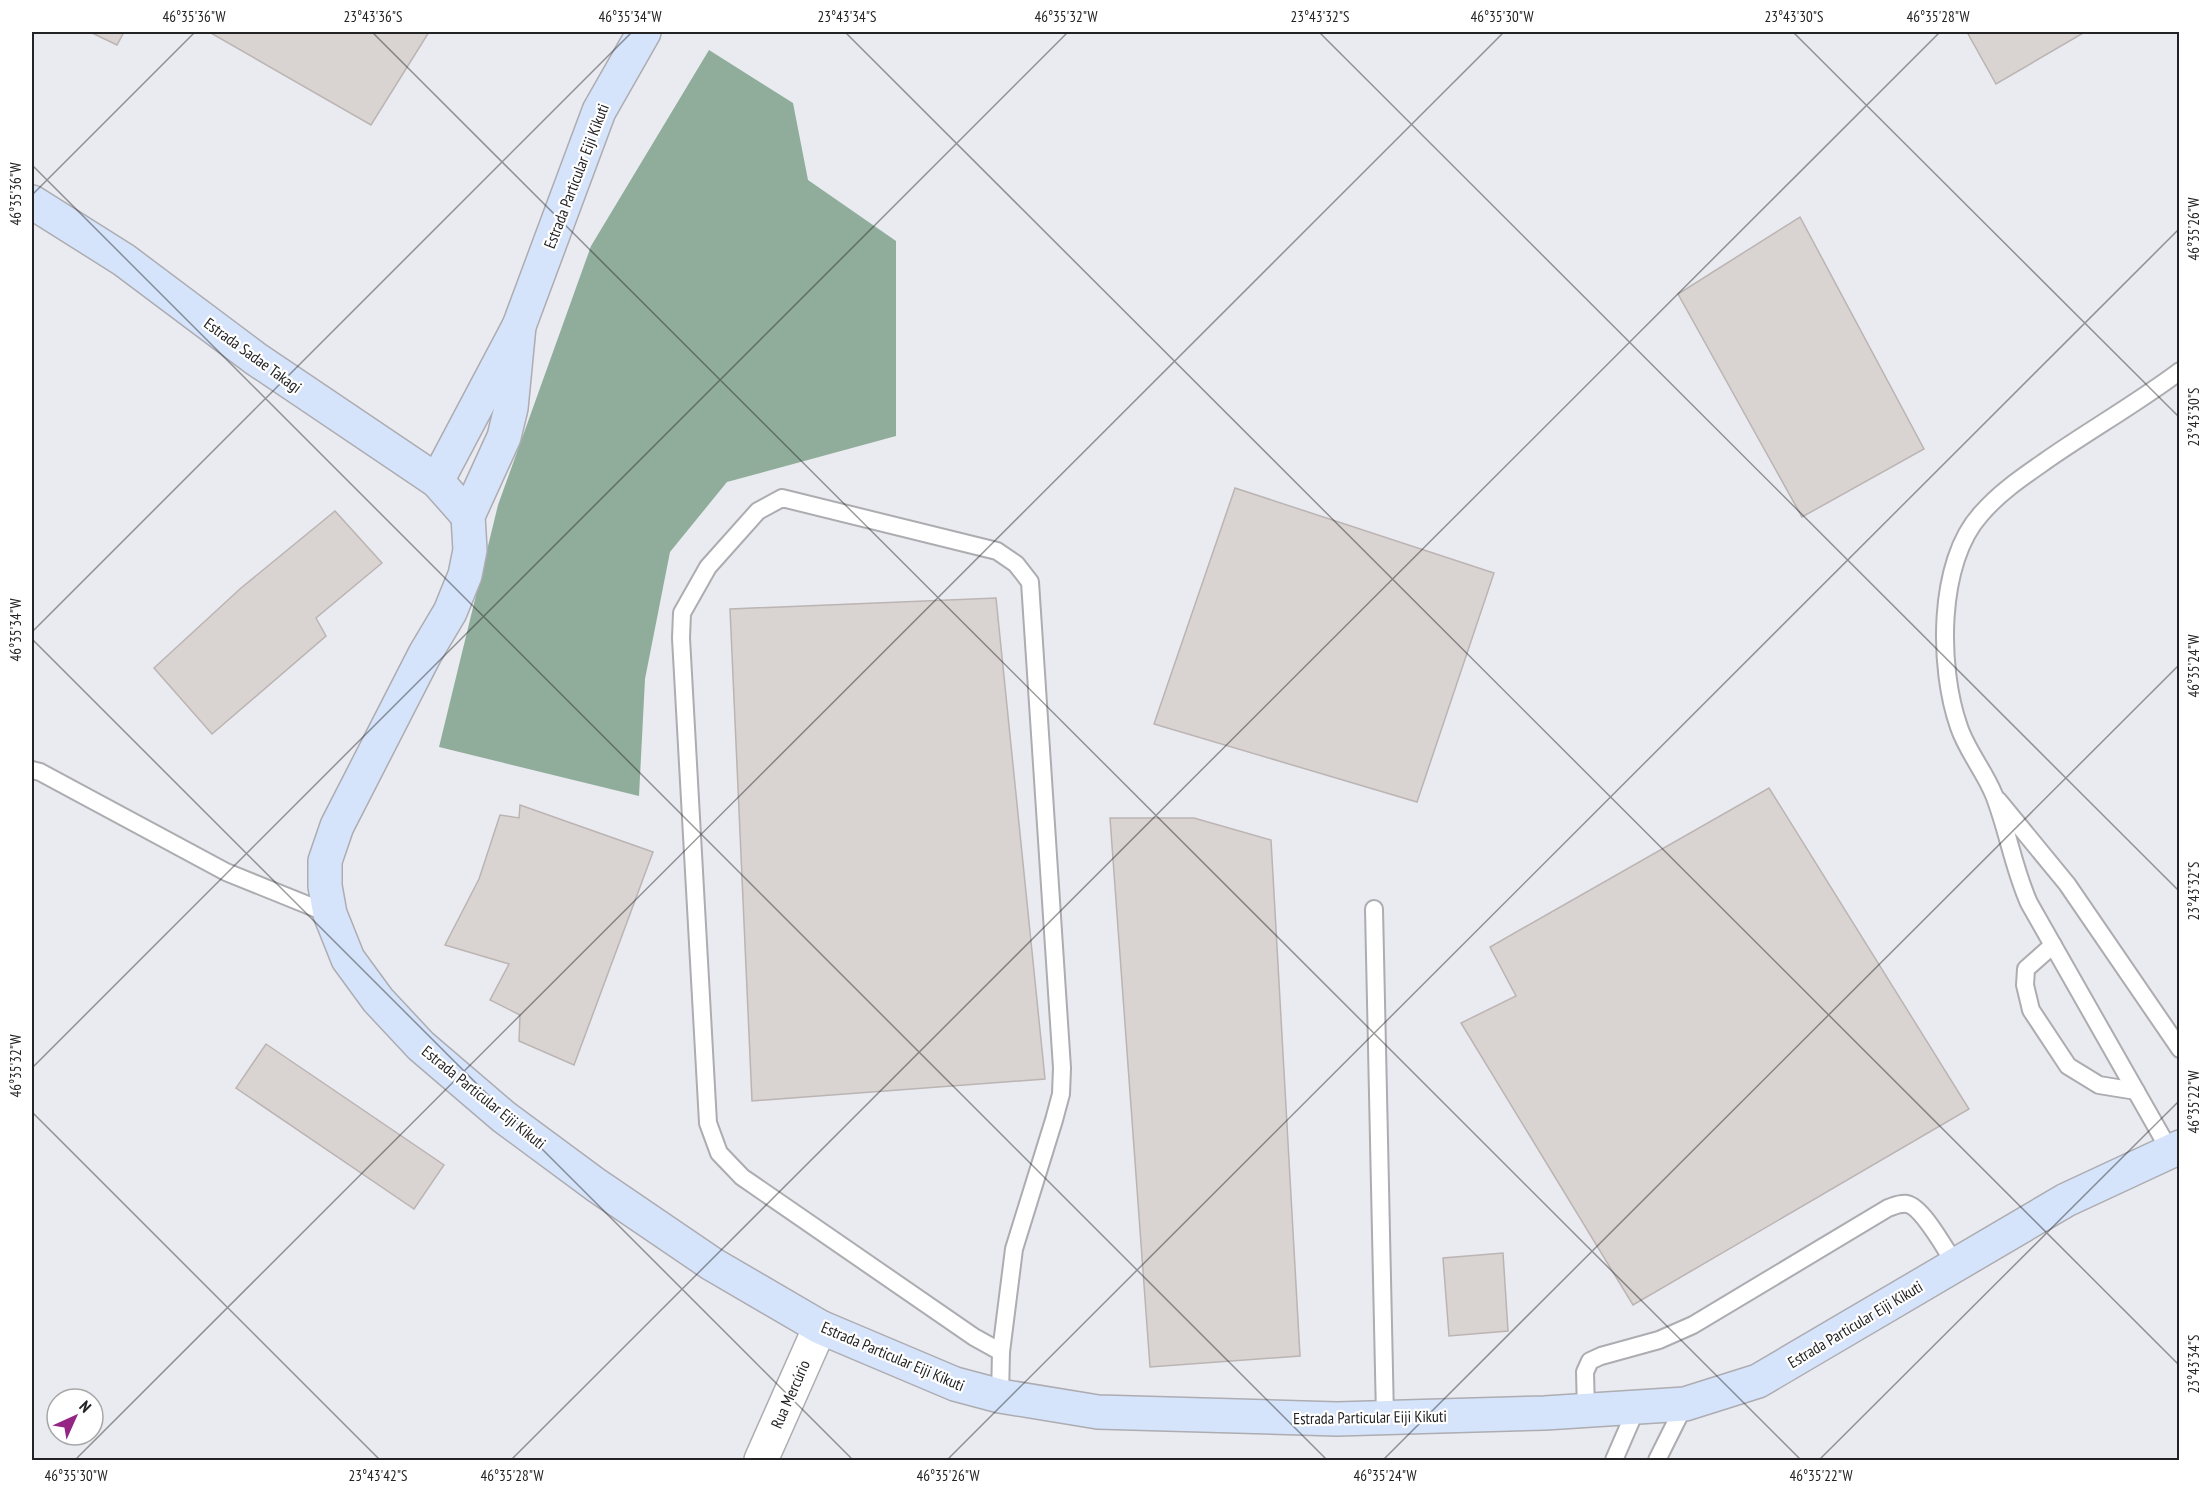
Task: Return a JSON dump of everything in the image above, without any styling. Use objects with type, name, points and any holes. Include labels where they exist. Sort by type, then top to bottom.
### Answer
[{"type":"street","name":"Estrada Particular Eiji Kikuti","points":[[437,481],[519,326],[599,111],[644,32]]},
{"type":"street","name":"Estrada Sadae Takagi","points":[[32,202],[124,260],[256,359],[437,481],[468,516]]},
{"type":"street","name":"Estrada Particular Eiji Kikuti","points":[[519,326],[511,408],[504,437],[468,516],[470,550],[465,575],[450,612],[425,654],[337,826],[325,861],[325,886],[330,914],[348,959],[378,1000],[421,1046],[496,1110],[596,1185],[712,1264],[820,1327],[955,1384],[1000,1396],[1098,1412],[1337,1419],[1685,1404],[1758,1382],[2066,1200],[2175,1149]]},
{"type":"street","name":"Rua Mercúrio","points":[[761,1461],[820,1327]]},
{"type":"lane","points":[[2175,1149],[2136,1091],[2029,903],[2018,878],[1994,795],[1959,728],[1948,689],[1944,654],[1946,609],[1957,557],[1967,534],[1980,514],[2007,488],[2180,371]]},
{"type":"lane","points":[[1000,1396],[1001,1352],[1014,1249],[1061,1094],[1062,1068],[1030,582],[1016,564],[997,551],[782,498],[758,511],[708,567],[682,614],[682,650],[708,1123],[719,1153],[742,1177],[974,1337],[1001,1352]]},
{"type":"lane","points":[[32,770],[40,772],[226,872],[330,914]]},
{"type":"lane","points":[[1994,795],[2067,884],[2180,1050]]},
{"type":"lane","points":[[1374,909],[1384,1417]]},
{"type":"lane","points":[[2053,945],[2026,969],[2025,985],[2031,1010],[2068,1066],[2099,1085],[2136,1091]]},
{"type":"lane","points":[[1586,1410],[1586,1372],[1590,1361],[1659,1340],[1693,1325],[1888,1208],[1899,1204],[1909,1204],[1919,1211],[1956,1265]]},
{"type":"lane","points":[[1657,1461],[1685,1404]]},
{"type":"lane","points":[[1614,1461],[1637,1407]]},
{"type":"green space","points":[[709,50],[793,103],[808,180],[896,241],[896,436],[727,482],[670,552],[645,679],[639,796],[439,747],[498,505],[591,246]]},
{"type":"building","points":[[90,32],[124,32],[117,45]]},
{"type":"building","points":[[209,32],[429,32],[371,125]]},
{"type":"building","points":[[1967,32],[2085,32],[1996,84]]},
{"type":"building","points":[[1800,217],[1924,449],[1802,517],[1678,294]]},
{"type":"building","points":[[1235,488],[1494,573],[1417,802],[1154,724]]},
{"type":"building","points":[[335,511],[382,563],[316,618],[326,636],[212,734],[154,668],[241,588]]},
{"type":"building","points":[[996,598],[1045,1079],[752,1101],[730,609]]},
{"type":"building","points":[[1769,788],[1969,1109],[1633,1305],[1461,1023],[1516,996],[1490,947]]},
{"type":"building","points":[[520,805],[653,852],[574,1065],[519,1041],[520,1015],[490,1000],[509,964],[445,945],[479,879],[500,815],[519,818]]},
{"type":"building","points":[[1110,818],[1194,818],[1271,840],[1300,1356],[1150,1367]]},
{"type":"building","points":[[266,1044],[444,1165],[414,1209],[236,1088]]},
{"type":"building","points":[[1503,1253],[1508,1331],[1449,1336],[1443,1258]]}]
